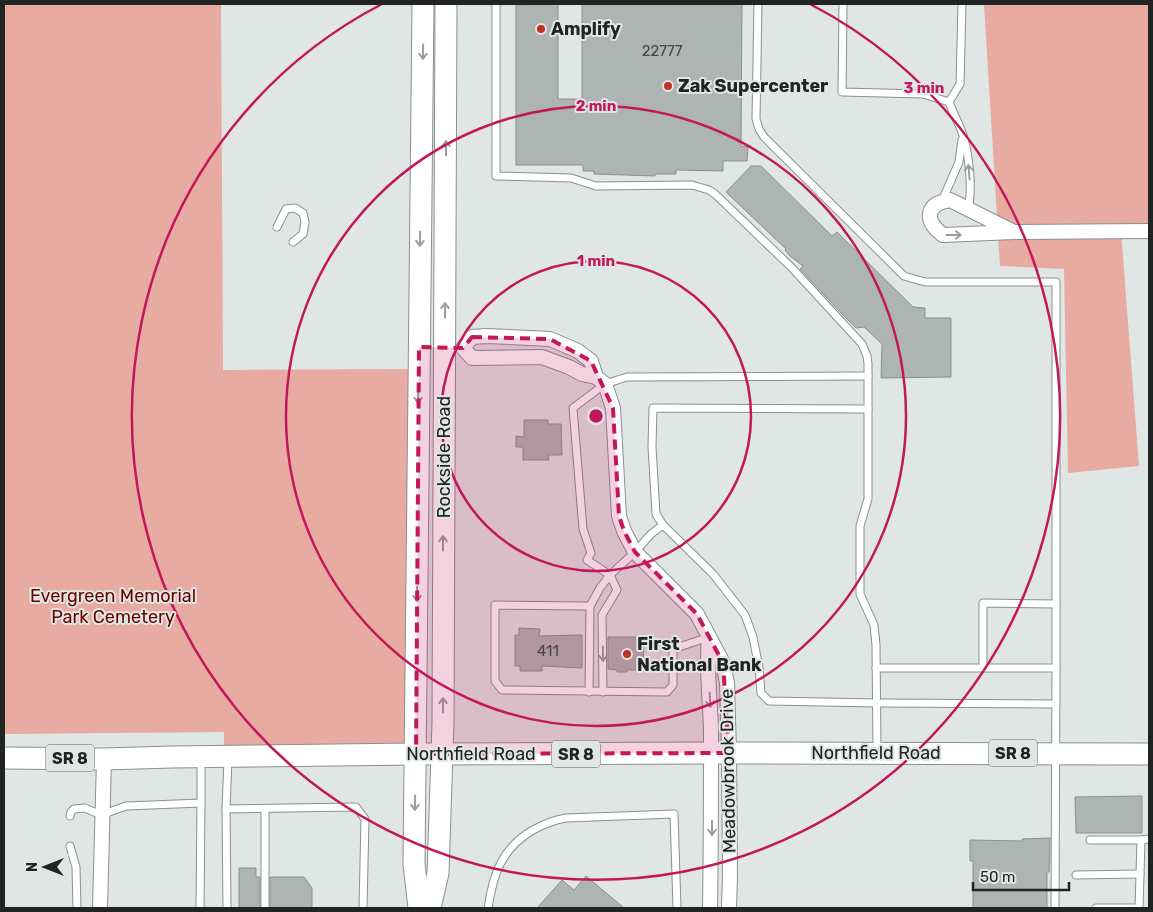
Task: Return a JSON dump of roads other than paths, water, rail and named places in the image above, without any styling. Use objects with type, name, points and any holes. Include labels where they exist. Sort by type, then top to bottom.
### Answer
[{"type":"main road","name":"Rockside Road","points":[[419,908],[414,864],[423,4]]},
{"type":"main road","name":"Rockside Road","points":[[430,908],[438,873],[454,348],[446,4]]},
{"type":"main road","name":"Northfield Road","points":[[4,758],[104,759],[416,754],[1149,754]]},
{"type":"street","points":[[1014,232],[950,200],[942,201],[933,206],[930,213],[931,222],[935,229],[943,235],[1014,232],[1149,231]]},
{"type":"street","points":[[454,348],[472,337],[550,339],[578,351],[592,361],[613,408],[619,516],[624,531],[635,552],[696,614],[710,637]]},
{"type":"street","points":[[419,347],[454,348],[472,358],[542,357],[600,380]]},
{"type":"street","name":"Meadowbrook Drive","points":[[710,637],[707,662],[710,700],[720,753],[730,875],[729,908]]},
{"type":"street","name":"Meadowbrook Drive","points":[[710,908],[712,831],[720,753]]},
{"type":"street","points":[[98,908],[104,759]]},
{"type":"lane","points":[[496,4],[496,176],[571,178],[596,186],[692,185],[710,190],[791,267],[862,344],[867,356],[868,376],[868,498],[860,526],[860,594],[874,625],[877,753]]},
{"type":"lane","points":[[758,4],[756,119],[759,129],[764,137],[904,276],[925,282],[1056,282],[1056,754],[1054,908]]},
{"type":"lane","points":[[843,4],[842,92],[923,94],[949,102],[963,135],[968,162],[971,198],[968,209]]},
{"type":"lane","points":[[949,102],[960,84],[962,4]]},
{"type":"lane","points":[[942,201],[958,162],[963,135]]},
{"type":"lane","points":[[277,227],[286,209],[295,208],[303,213],[305,222],[303,234],[293,242]]},
{"type":"lane","points":[[603,692],[602,616],[617,590],[610,574],[587,560],[592,553],[583,529],[572,408],[600,380],[627,378],[868,376]]},
{"type":"lane","points":[[868,409],[653,408],[653,484],[656,514],[663,525],[713,574],[745,615],[753,638],[759,668],[761,693],[768,701],[1056,704]]},
{"type":"lane","points":[[589,692],[590,606],[610,574],[635,552],[651,534],[663,525]]},
{"type":"lane","points":[[983,668],[983,603],[1056,604]]},
{"type":"lane","points":[[590,606],[495,605],[495,680],[502,690],[667,692],[673,685],[673,649],[710,637]]},
{"type":"lane","points":[[876,668],[1056,668]]},
{"type":"lane","points":[[200,908],[201,757]]},
{"type":"lane","points":[[228,757],[226,809],[228,908]]},
{"type":"lane","points":[[70,816],[71,812],[78,808],[85,808],[101,814],[126,806],[200,803]]},
{"type":"lane","points":[[226,809],[356,807],[365,819],[363,908]]},
{"type":"lane","points":[[265,808],[265,908]]},
{"type":"lane","points":[[488,908],[494,879],[504,855],[515,842],[543,824],[555,819],[566,818],[674,814],[677,908]]},
{"type":"lane","points":[[1090,840],[1149,839]]},
{"type":"lane","points":[[1096,908],[1140,908],[1141,840]]},
{"type":"lane","points":[[70,846],[76,867],[77,908]]},
{"type":"lane","points":[[1076,875],[1140,874]]},
{"type":"place","name":"Amplify","points":[[541,29]]},
{"type":"place","name":"Zak Supercenter","points":[[668,86]]},
{"type":"place","name":"First National Bank","points":[[627,654]]},
{"type":"park label","name":"Evergreen Memorial Park Cemetery","points":[[113,606]]}]
